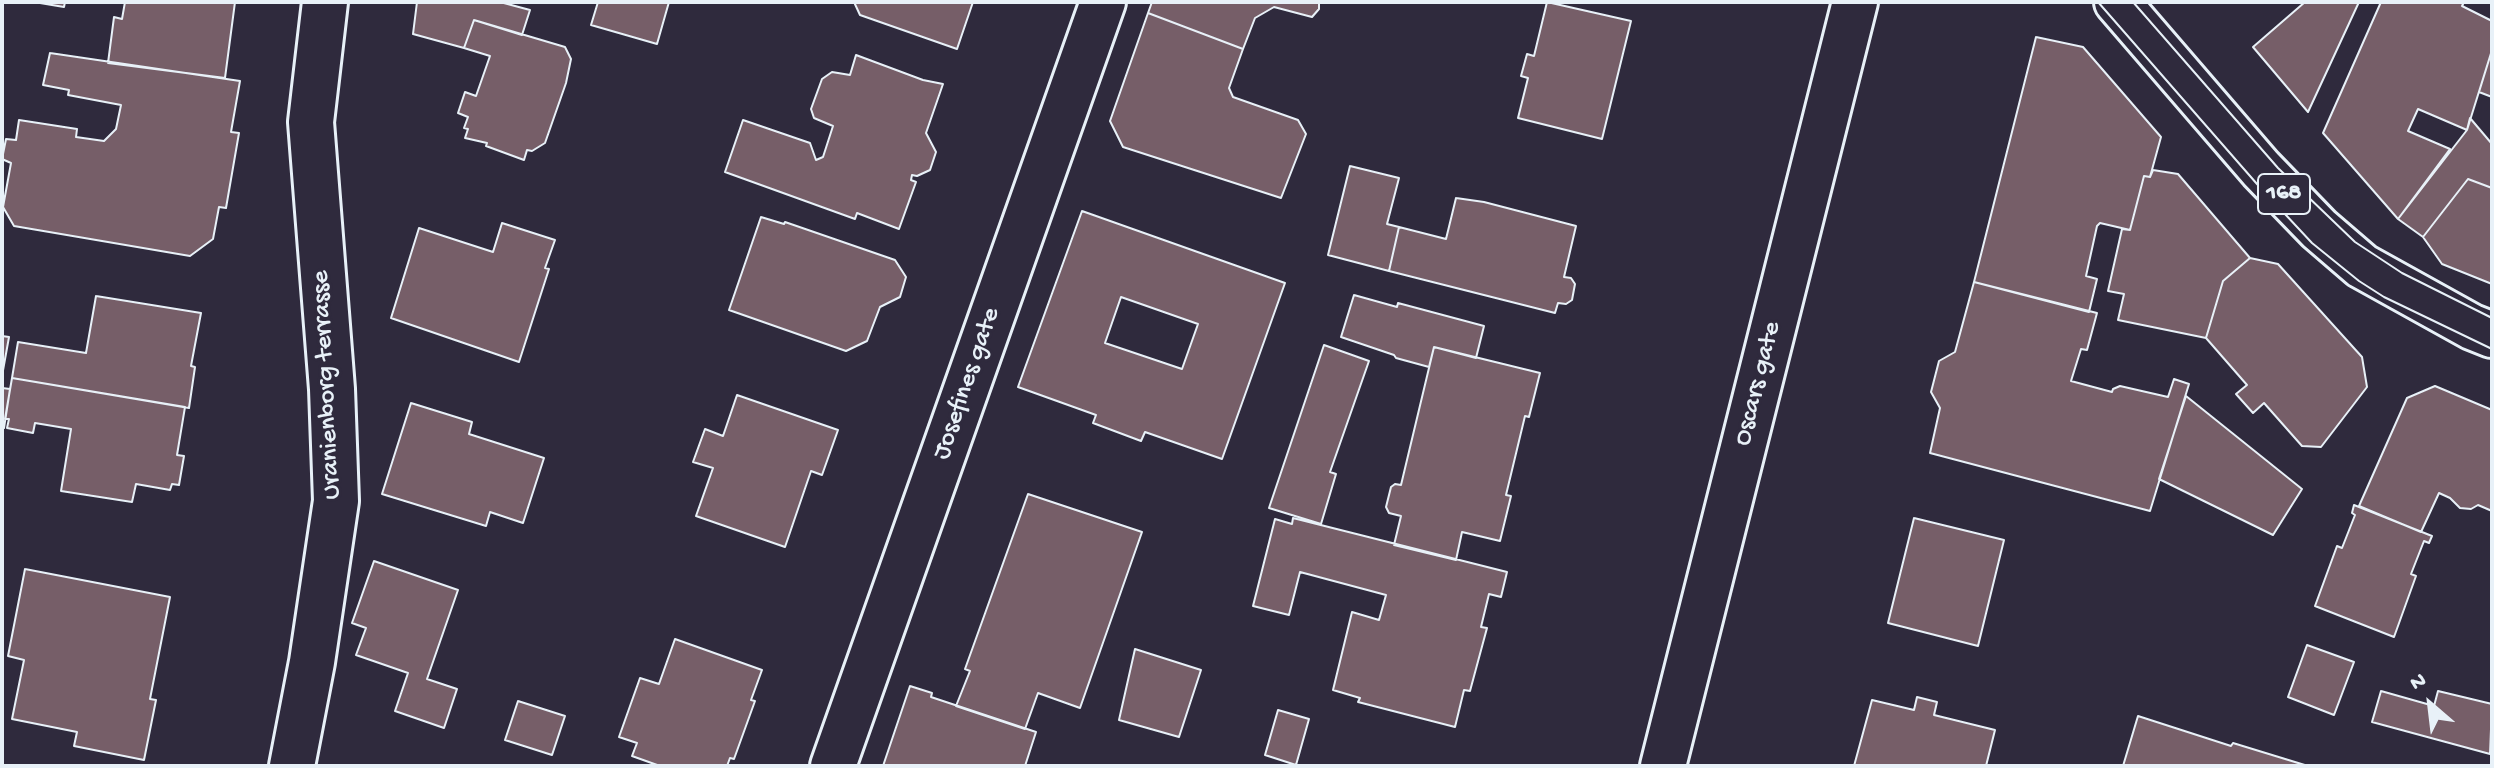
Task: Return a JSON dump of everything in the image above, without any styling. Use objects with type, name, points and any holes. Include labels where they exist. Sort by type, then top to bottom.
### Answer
[{"type":"street","name":"Uranienborg terrasse","points":[[292,766],[312,662],[336,501],[332,389],[311,122],[325,2]]},
{"type":"street","name":"Josefines gate","points":[[833,766],[1103,2]]},
{"type":"street","name":"Oscars gate","points":[[1663,766],[1855,2]]},
{"type":"street","name":"168","points":[[2117,2],[2261,169],[2319,229],[2362,266],[2492,335]]},
{"type":"building","points":[[34,2],[65,2],[64,7]]},
{"type":"building","points":[[125,2],[235,2],[225,78],[108,63],[114,17],[122,19]]},
{"type":"building","points":[[417,2],[500,2],[530,10],[522,35],[474,20],[464,48],[413,34]]},
{"type":"building","points":[[598,2],[669,2],[657,44],[591,25]]},
{"type":"building","points":[[854,2],[973,2],[957,49],[860,15]]},
{"type":"building","points":[[1152,2],[1319,2],[1319,9],[1312,17],[1274,7],[1255,18],[1243,49],[1148,13]]},
{"type":"building","points":[[1547,2],[1631,21],[1602,139],[1518,118],[1528,78],[1521,76],[1527,54],[1534,56]]},
{"type":"building","points":[[2305,2],[2359,2],[2308,112],[2253,47]]},
{"type":"building","points":[[2381,2],[2464,2],[2462,6],[2492,21],[2492,50],[2467,130],[2418,109],[2408,131],[2450,149],[2398,219],[2323,133]]},
{"type":"building","points":[[1148,13],[1243,49],[1229,88],[1233,97],[1298,120],[1306,134],[1281,198],[1123,147],[1110,121]]},
{"type":"building","points":[[474,20],[565,47],[571,59],[545,143],[532,151],[527,150],[524,160],[486,146],[487,143],[465,138],[468,129],[464,128],[468,117],[458,113],[465,92],[476,96],[490,56],[464,48]]},
{"type":"building","points":[[2036,37],[2083,47],[2161,137],[2150,177],[2144,176],[2130,230],[2100,223],[2097,226],[2086,276],[2097,279],[2089,312],[1974,282]]},
{"type":"building","points":[[2492,50],[2492,97],[2479,92]]},
{"type":"building","points":[[50,53],[240,81],[231,132],[239,133],[226,208],[219,207],[213,239],[190,256],[14,226],[3,207],[11,163],[2,159],[6,139],[16,140],[19,120],[77,129],[76,137],[104,141],[116,129],[121,105],[68,95],[69,90],[43,85]]},
{"type":"building","points":[[856,55],[923,80],[943,84],[926,133],[936,152],[930,170],[912,175],[911,180],[916,182],[899,229],[857,213],[855,219],[725,172],[743,120],[810,143],[816,160],[823,157],[833,126],[814,118],[811,109],[822,79],[832,72],[850,75]]},
{"type":"building","points":[[2470,118],[2492,144],[2492,188],[2468,179],[2423,237],[2398,219],[2467,130]]},
{"type":"building","points":[[1350,166],[1399,178],[1387,224],[1399,227],[1389,271],[1328,255]]},
{"type":"building","points":[[2153,170],[2178,174],[2250,258],[2223,281],[2206,338],[2118,320],[2124,294],[2108,291],[2122,229],[2130,230],[2144,176],[2150,177]]},
{"type":"building","points":[[2468,179],[2492,188],[2492,284],[2442,264],[2423,237]]},
{"type":"building","points":[[1456,198],[1484,202],[1576,226],[1564,277],[1571,278],[1575,284],[1572,300],[1566,304],[1558,303],[1555,313],[1389,271],[1399,227],[1446,239]]},
{"type":"building","points":[[1082,211],[1285,283],[1222,459],[1145,432],[1141,441],[1093,423],[1096,415],[1018,387]],"holes":[[[1121,297],[1198,324],[1182,369],[1105,343]]]},
{"type":"building","points":[[761,217],[785,222],[895,260],[906,277],[900,297],[880,307],[867,341],[846,351],[729,310]]},
{"type":"building","points":[[502,223],[555,240],[545,268],[549,269],[519,362],[391,318],[419,228],[493,252]]},
{"type":"building","points":[[2250,258],[2278,264],[2362,357],[2367,387],[2321,447],[2302,446],[2264,403],[2253,413],[2236,394],[2247,385],[2206,338],[2223,281]]},
{"type":"building","points":[[1974,282],[2097,313],[2087,350],[2081,349],[2071,381],[2112,392],[2120,386],[2168,397],[2174,379],[2189,384],[2150,511],[1930,453],[1940,408],[1931,392],[1939,361],[1955,352]]},
{"type":"building","points":[[1354,295],[1397,307],[1398,303],[1484,326],[1476,358],[1434,347],[1429,367],[1341,337]]},
{"type":"building","points":[[96,296],[201,313],[191,366],[195,367],[189,408],[12,378],[18,342],[86,353]]},
{"type":"building","points":[[2,336],[9,337],[2,376]]},
{"type":"building","points":[[1324,345],[1369,361],[1330,472],[1336,474],[1321,524],[1269,508]]},
{"type":"building","points":[[1434,347],[1540,373],[1529,417],[1525,416],[1506,495],[1511,496],[1500,541],[1462,532],[1456,560],[1394,545],[1401,516],[1389,513],[1386,507],[1391,487],[1401,485]]},
{"type":"building","points":[[12,378],[185,407],[177,455],[184,456],[179,485],[172,484],[170,490],[136,484],[132,502],[61,491],[71,429],[35,423],[33,433],[7,428],[9,419],[5,419]]},
{"type":"building","points":[[2435,386],[2492,410],[2492,511],[2478,505],[2471,509],[2460,508],[2439,493],[2421,532],[2359,506],[2407,398]]},
{"type":"building","points":[[2,388],[10,389],[4,428],[2,428]]},
{"type":"building","points":[[737,395],[838,430],[822,475],[811,471],[785,547],[696,516],[713,468],[693,462],[705,429],[723,436]]},
{"type":"building","points":[[2186,396],[2302,489],[2273,535],[2159,479]]},
{"type":"building","points":[[411,403],[472,422],[469,434],[544,458],[523,523],[490,512],[486,526],[382,494]]},
{"type":"building","points":[[1028,494],[1142,532],[1080,708],[1038,693],[1025,729],[956,706],[970,671],[965,669]]},
{"type":"building","points":[[2354,505],[2432,536],[2429,543],[2424,541],[2411,574],[2416,576],[2394,637],[2315,606],[2337,546],[2342,548],[2355,515],[2352,513]]},
{"type":"building","points":[[1293,518],[1507,572],[1501,597],[1489,594],[1481,627],[1487,628],[1470,691],[1464,690],[1455,727],[1358,702],[1360,698],[1333,690],[1352,612],[1379,620],[1386,595],[1300,572],[1289,615],[1253,606],[1275,519],[1292,524]]},
{"type":"building","points":[[1914,518],[2004,540],[1978,646],[1888,623]]},
{"type":"building","points":[[374,561],[458,590],[427,679],[457,689],[444,728],[395,711],[408,673],[356,655],[366,628],[352,623]]},
{"type":"building","points":[[25,569],[170,597],[150,699],[156,700],[144,760],[74,746],[77,732],[12,719],[24,660],[8,656]]},
{"type":"building","points":[[675,639],[762,670],[751,700],[755,701],[734,759],[730,758],[727,766],[660,766],[632,756],[637,743],[619,737],[640,678],[659,684]]},
{"type":"building","points":[[2307,645],[2354,662],[2334,715],[2288,697]]},
{"type":"building","points":[[1135,649],[1201,670],[1179,737],[1119,720]]},
{"type":"building","points":[[910,686],[932,693],[931,697],[1036,732],[1025,766],[883,766]]},
{"type":"building","points":[[2381,691],[2434,706],[2438,691],[2492,704],[2490,754],[2372,722]]},
{"type":"building","points":[[1917,697],[1937,702],[1934,715],[1995,730],[1986,766],[1854,766],[1872,700],[1914,710]]},
{"type":"building","points":[[518,701],[565,716],[552,755],[505,740]]},
{"type":"building","points":[[1278,710],[1309,719],[1296,765],[1265,755]]},
{"type":"building","points":[[2138,716],[2231,746],[2233,743],[2308,766],[2123,766]]},
{"type":"tram line","points":[[2098,2],[2312,243],[2384,297],[2492,349]]},
{"type":"tram line","points":[[2133,2],[2278,168],[2355,242],[2402,273],[2492,318]]}]
